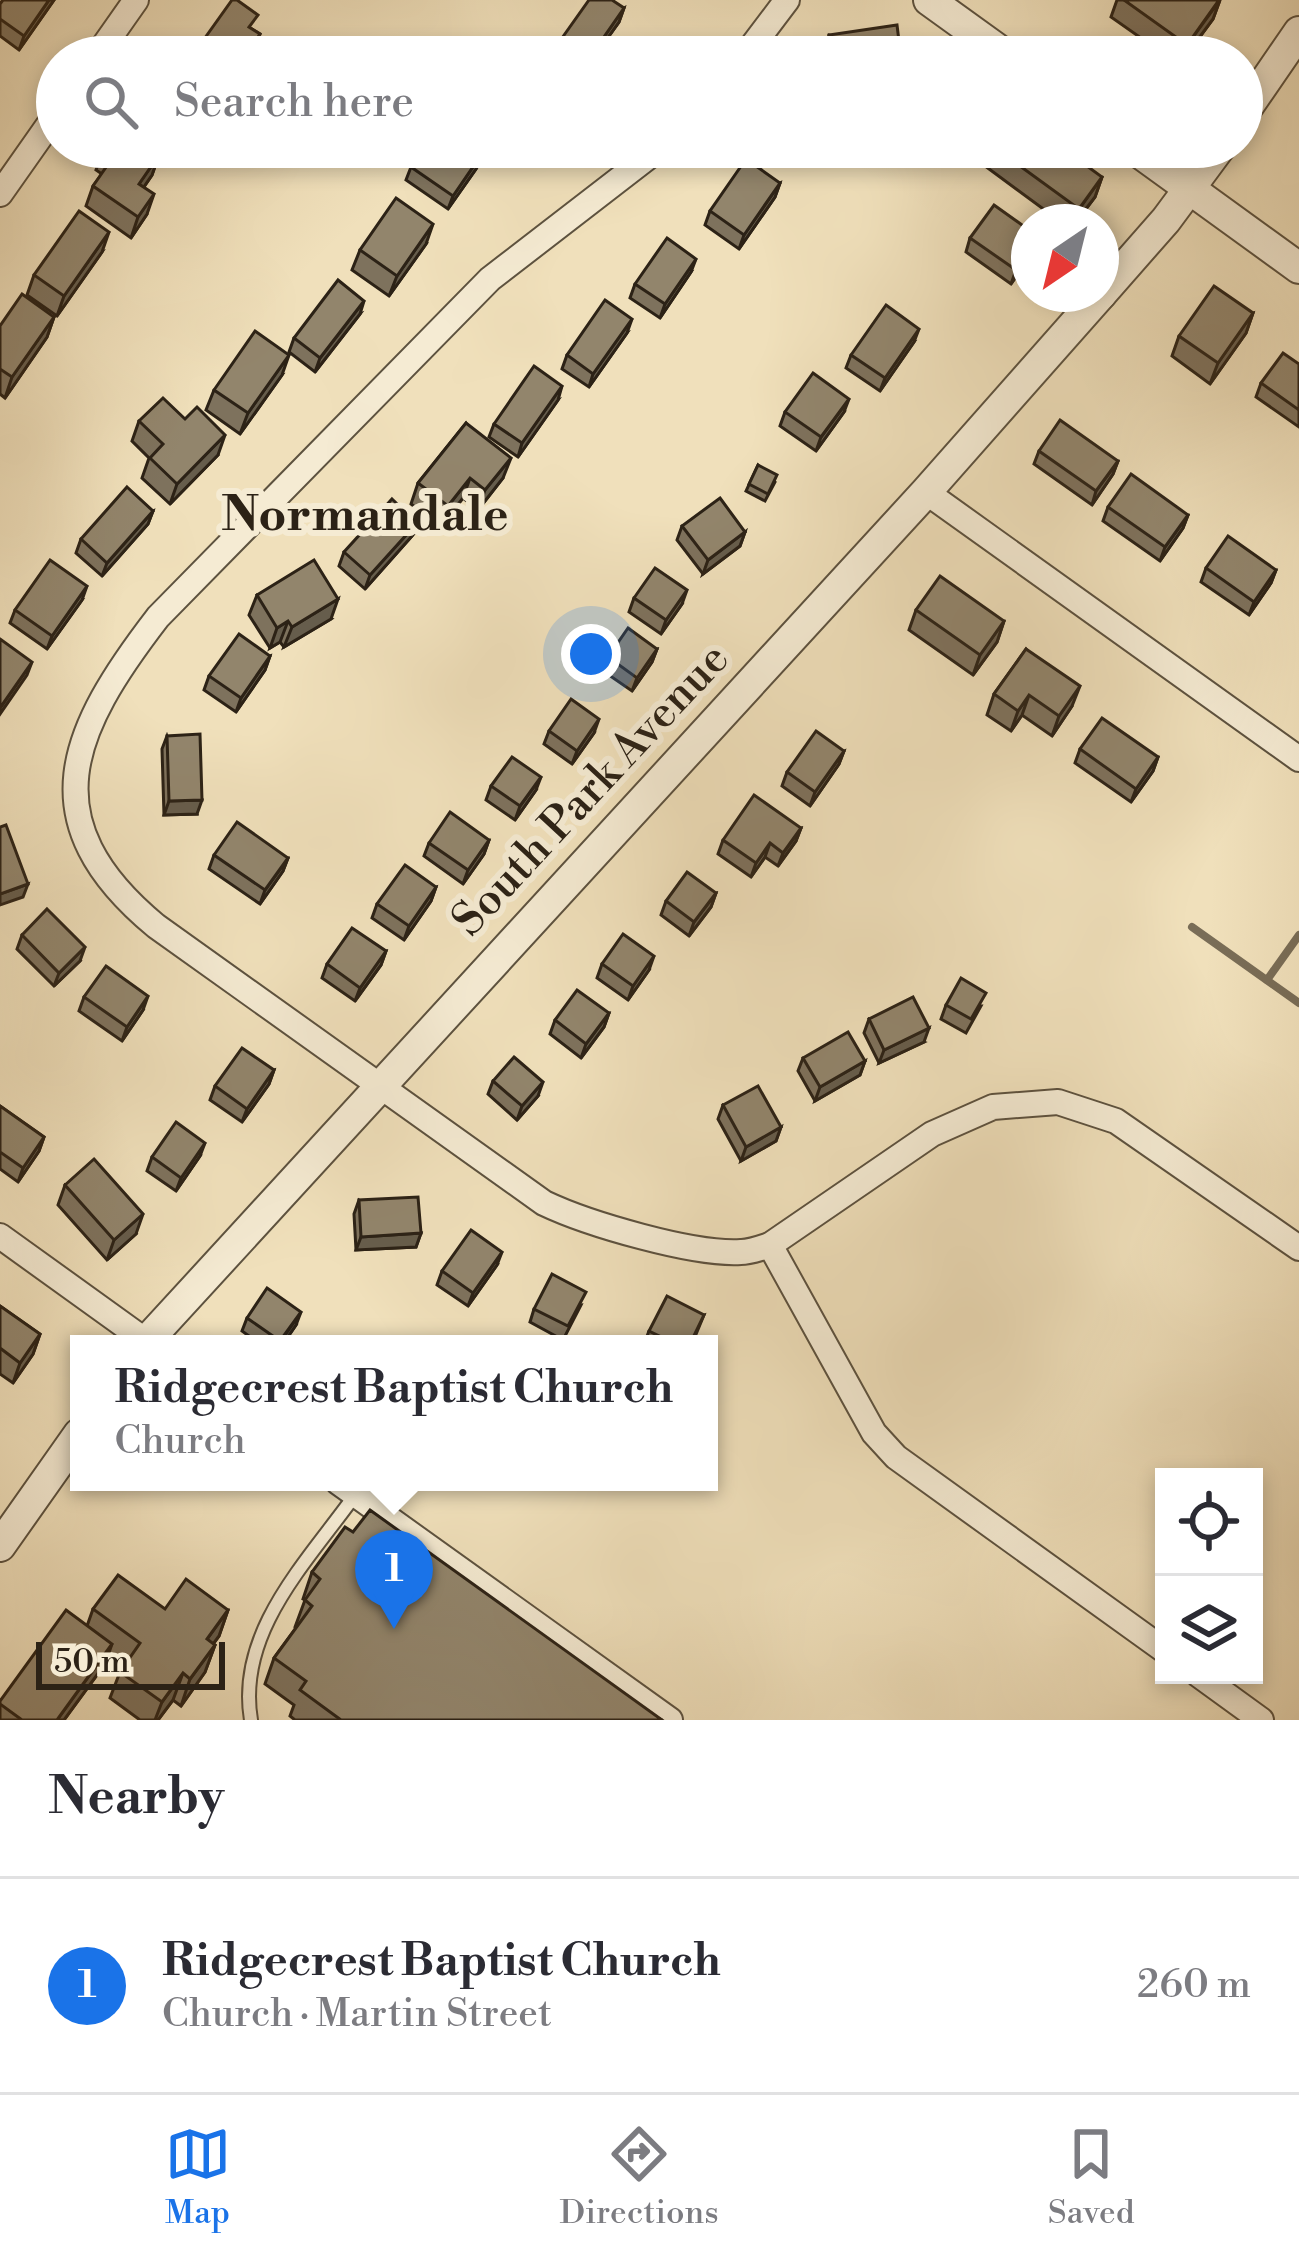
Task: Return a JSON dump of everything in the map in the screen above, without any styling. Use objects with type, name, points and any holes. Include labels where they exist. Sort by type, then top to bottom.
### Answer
[{"type":"street","points":[[111,36],[136,0]]},
{"type":"street","points":[[760,36],[787,0]]},
{"type":"street","points":[[929,0],[979,36]]},
{"type":"street","points":[[1263,85],[1299,32]]},
{"type":"street","points":[[0,194],[36,142]]},
{"type":"street","points":[[634,168],[490,279],[158,617],[119,667],[87,726],[75,761],[75,799],[82,832],[96,861],[131,906],[379,1088],[544,1204],[566,1214],[678,1244],[741,1252],[770,1245],[932,1134],[993,1107],[1058,1102],[1116,1121],[1299,1248]]},
{"type":"street","points":[[1162,168],[1299,268]]},
{"type":"street","name":"South Park Avenue","points":[[1119,273],[1205,168]]},
{"type":"street","name":"South Park Avenue","points":[[154,1335],[1085,312]]},
{"type":"street","points":[[926,492],[1299,759]]},
{"type":"street","points":[[0,1236],[136,1335]]},
{"type":"street","points":[[770,1245],[874,1433],[896,1457],[1155,1644]]},
{"type":"street","points":[[0,1546],[70,1447]]},
{"type":"street","points":[[351,1491],[670,1720]]},
{"type":"street","points":[[1211,1684],[1261,1720]]},
{"type":"lane","points":[[250,1720],[246,1691],[254,1648],[345,1491]]},
{"type":"building","points":[[3,0],[49,0],[24,36],[0,19]]},
{"type":"building","points":[[232,0],[258,15],[249,27],[259,36],[206,36]]},
{"type":"building","points":[[589,0],[612,0],[624,8],[605,36],[563,36]]},
{"type":"building","points":[[1124,0],[1219,0],[1193,36],[1174,36]]},
{"type":"building","points":[[897,25],[898,36],[829,36]]},
{"type":"building","points":[[105,168],[150,168],[139,184],[154,194],[138,217],[93,186]]},
{"type":"building","points":[[412,168],[472,168],[453,196]]},
{"type":"building","points":[[740,168],[759,168],[780,183],[744,235],[710,211]]},
{"type":"building","points":[[1023,168],[1090,168],[1102,177],[1083,204],[1072,204]]},
{"type":"building","points":[[396,198],[433,224],[397,276],[360,250]]},
{"type":"building","points":[[994,205],[1011,217],[1011,267],[970,238]]},
{"type":"building","points":[[79,211],[109,232],[64,296],[34,275]]},
{"type":"building","points":[[667,238],[696,259],[665,304],[635,284]]},
{"type":"building","points":[[338,280],[364,301],[320,358],[294,338]]},
{"type":"building","points":[[1214,286],[1253,313],[1218,363],[1179,336]]},
{"type":"building","points":[[22,294],[54,317],[12,377],[0,369],[0,326]]},
{"type":"building","points":[[605,300],[632,319],[593,374],[567,355]]},
{"type":"building","points":[[886,305],[919,329],[885,378],[851,355]]},
{"type":"building","points":[[255,331],[289,355],[248,413],[214,390]]},
{"type":"building","points":[[1283,353],[1299,364],[1299,410],[1261,383]]},
{"type":"building","points":[[534,366],[562,386],[522,443],[494,424]]},
{"type":"building","points":[[813,373],[849,399],[821,437],[785,412]]},
{"type":"building","points":[[163,398],[185,419],[197,407],[225,435],[177,484],[150,458],[163,444],[139,421]]},
{"type":"building","points":[[1060,420],[1118,461],[1096,491],[1039,451]]},
{"type":"building","points":[[466,423],[511,458],[485,490],[470,478],[448,506],[418,483]]},
{"type":"building","points":[[758,465],[777,475],[768,494],[749,484]]},
{"type":"building","points":[[1131,474],[1188,515],[1165,547],[1108,507]]},
{"type":"building","points":[[127,487],[153,511],[107,563],[81,539]]},
{"type":"building","points":[[720,498],[745,532],[708,560],[682,526]]},
{"type":"building","points":[[392,499],[417,523],[370,575],[344,552]]},
{"type":"building","points":[[1228,536],[1276,570],[1254,602],[1206,568]]},
{"type":"building","points":[[50,560],[87,586],[52,636],[15,610]]},
{"type":"building","points":[[314,560],[338,599],[292,627],[288,621],[277,628],[257,595]]},
{"type":"building","points":[[655,568],[687,590],[666,620],[634,598]]},
{"type":"building","points":[[940,576],[1004,621],[980,655],[916,610]]},
{"type":"building","points":[[628,628],[657,649],[637,678],[608,657]]},
{"type":"building","points":[[239,634],[270,656],[241,698],[209,676]]},
{"type":"building","points":[[0,639],[32,662],[0,708]]},
{"type":"building","points":[[1026,649],[1080,686],[1059,716],[1029,695],[1018,711],[994,694]]},
{"type":"building","points":[[571,699],[599,719],[577,751],[549,731]]},
{"type":"building","points":[[1102,718],[1158,757],[1136,789],[1080,749]]},
{"type":"building","points":[[816,731],[844,751],[815,792],[787,772]]},
{"type":"building","points":[[200,734],[202,800],[169,801],[167,736]]},
{"type":"building","points":[[512,757],[541,777],[520,806],[491,786]]},
{"type":"building","points":[[754,795],[801,828],[783,853],[770,843],[756,863],[723,840]]},
{"type":"building","points":[[450,812],[489,840],[468,870],[429,843]]},
{"type":"building","points":[[237,822],[288,858],[265,890],[214,855]]},
{"type":"building","points":[[6,825],[28,884],[0,894],[0,827]]},
{"type":"building","points":[[405,865],[436,887],[409,926],[377,904]]},
{"type":"building","points":[[687,872],[716,893],[694,922],[666,901]]},
{"type":"building","points":[[47,909],[85,947],[59,973],[22,935]]},
{"type":"building","points":[[352,928],[386,951],[360,988],[327,964]]},
{"type":"building","points":[[623,934],[654,956],[633,986],[602,964]]},
{"type":"building","points":[[106,966],[148,996],[127,1027],[84,997]]},
{"type":"building","points":[[961,978],[986,993],[971,1019],[946,1005]]},
{"type":"building","points":[[577,990],[609,1013],[586,1044],[555,1020]]},
{"type":"building","points":[[913,997],[929,1028],[884,1050],[869,1019]]},
{"type":"building","points":[[848,1032],[865,1061],[820,1087],[803,1058]]},
{"type":"building","points":[[242,1048],[274,1070],[247,1109],[215,1086]]},
{"type":"building","points":[[514,1057],[543,1082],[522,1106],[493,1081]]},
{"type":"building","points":[[758,1086],[781,1127],[746,1147],[723,1105]]},
{"type":"building","points":[[0,1106],[44,1137],[23,1168],[0,1152]]},
{"type":"building","points":[[176,1122],[205,1143],[181,1178],[152,1157]]},
{"type":"building","points":[[94,1159],[143,1214],[114,1240],[65,1185]]},
{"type":"building","points":[[418,1197],[421,1233],[361,1237],[359,1200]]},
{"type":"building","points":[[471,1230],[502,1252],[473,1293],[442,1271]]},
{"type":"building","points":[[552,1274],[586,1292],[568,1326],[534,1309]]},
{"type":"building","points":[[267,1288],[301,1312],[284,1335],[271,1335],[247,1318]]},
{"type":"building","points":[[667,1296],[704,1315],[694,1335],[649,1331]]},
{"type":"building","points":[[0,1306],[40,1334],[20,1363],[0,1348]]},
{"type":"building","points":[[370,1510],[662,1720],[341,1720],[300,1690],[306,1681],[274,1658],[312,1606],[305,1600],[320,1579],[312,1572],[345,1527],[353,1532]]},
{"type":"building","points":[[118,1575],[165,1609],[186,1579],[228,1610],[207,1639],[215,1645],[190,1679],[183,1673],[162,1702],[120,1672],[140,1643],[93,1609]]},
{"type":"building","points":[[66,1610],[112,1644],[57,1720],[22,1720],[0,1701]]},
{"type":"waterway","points":[[1192,927],[1299,1003]]},
{"type":"waterway","points":[[1267,980],[1299,935]]},
{"type":"place","name":"Ridgecrest Baptist Church","points":[[394,1629]]},
{"type":"district","name":"Normandale","points":[[365,516]]}]
